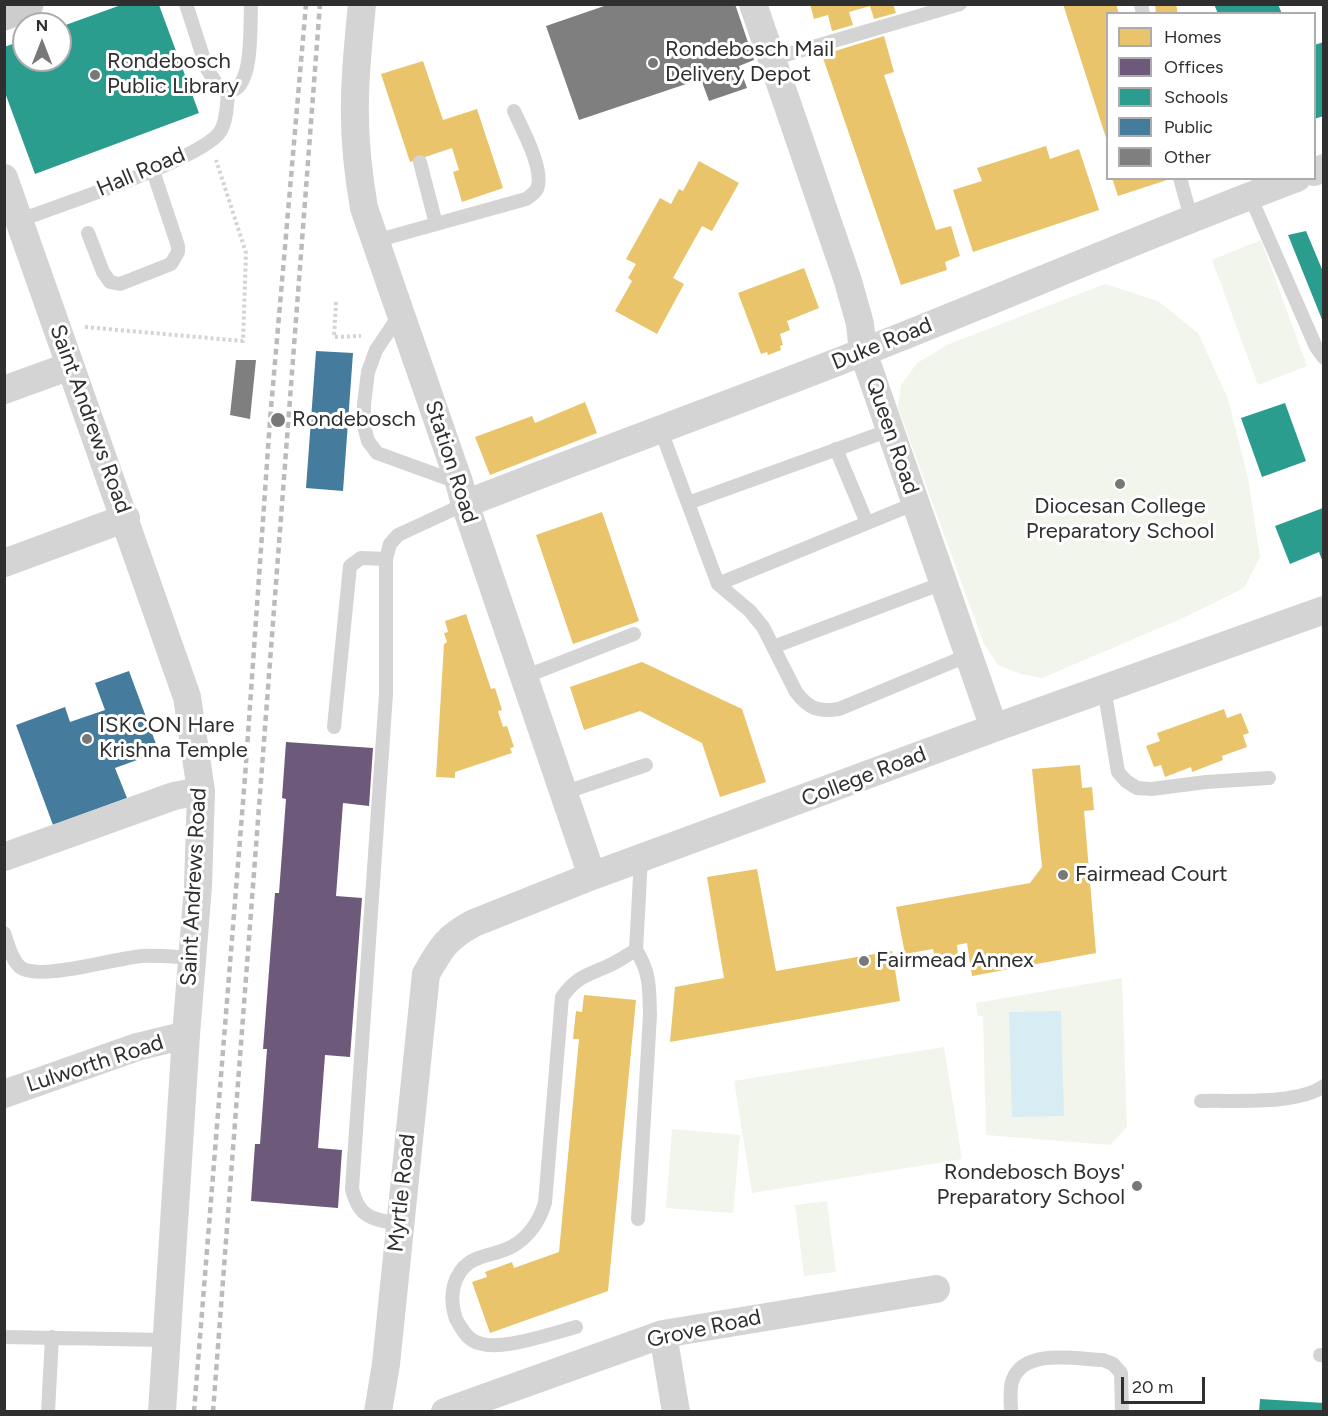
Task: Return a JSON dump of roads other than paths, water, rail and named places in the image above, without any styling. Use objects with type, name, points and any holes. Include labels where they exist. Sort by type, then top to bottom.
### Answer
[{"type":"main road","points":[[4,14],[27,4]]},
{"type":"street","name":"Station Road","points":[[362,4],[355,100],[358,173],[364,208],[377,246],[393,324],[462,493],[592,876]]},
{"type":"street","name":"Queen Road","points":[[753,4],[848,281],[860,324],[863,352],[994,728]]},
{"type":"street","name":"Saint Andrews Road","points":[[4,178],[126,518],[187,697],[201,791],[193,958],[162,1412]]},
{"type":"street","name":"Duke Road","points":[[462,493],[660,428],[863,352],[1191,218],[1292,180]]},
{"type":"street","points":[[4,390],[70,366]]},
{"type":"street","points":[[4,563],[126,518]]},
{"type":"street","name":"College Road","points":[[426,974],[444,943],[474,922],[592,876],[1323,609]]},
{"type":"street","points":[[4,857],[174,796],[201,791]]},
{"type":"street","name":"Myrtle Road","points":[[378,1412],[386,1364],[426,974]]},
{"type":"street","name":"Lulworth Road","points":[[4,1095],[137,1047],[186,1035]]},
{"type":"street","name":"Grove Road","points":[[445,1412],[663,1334],[936,1289]]},
{"type":"street","points":[[663,1334],[676,1412]]},
{"type":"lane","points":[[186,4],[207,69],[220,89],[228,92],[238,87],[249,61],[251,4]]},
{"type":"lane","points":[[772,59],[960,4]]},
{"type":"lane","name":"Hall Road","points":[[20,220],[153,171],[210,142],[220,131],[225,119],[228,92]]},
{"type":"lane","points":[[377,246],[436,224],[526,199],[536,191],[538,168],[514,111]]},
{"type":"lane","points":[[420,162],[436,224]]},
{"type":"lane","points":[[88,233],[110,282],[120,284],[171,264],[178,252],[178,246],[153,171]]},
{"type":"lane","points":[[1181,180],[1191,218]]},
{"type":"lane","points":[[1250,196],[1316,347],[1323,358]]},
{"type":"lane","points":[[393,324],[376,350],[368,372],[364,426],[368,441],[377,453],[462,493]]},
{"type":"lane","points":[[660,428],[718,584],[750,611],[763,627],[802,700],[812,708],[823,711],[838,709],[969,655]]},
{"type":"lane","points":[[688,503],[890,430]]},
{"type":"lane","points":[[836,449],[867,523]]},
{"type":"lane","points":[[399,1224],[371,1218],[362,1212],[355,1202],[352,1189],[386,694],[386,559],[390,544],[398,535],[462,493]]},
{"type":"lane","points":[[718,584],[916,503]]},
{"type":"lane","points":[[334,727],[350,566],[361,558],[386,559]]},
{"type":"lane","points":[[773,647],[943,583]]},
{"type":"lane","points":[[524,677],[634,634]]},
{"type":"lane","points":[[1104,688],[1118,772],[1137,788],[1152,789],[1206,782],[1269,778]]},
{"type":"lane","points":[[563,793],[646,765]]},
{"type":"lane","points":[[638,1219],[650,1015],[646,966],[636,951],[641,858]]},
{"type":"lane","points":[[4,933],[14,959],[20,967],[29,972],[58,971],[114,959],[143,956],[193,958]]},
{"type":"lane","points":[[576,1327],[534,1338],[483,1345],[468,1338],[455,1316],[452,1288],[459,1274],[471,1262],[512,1247],[527,1236],[539,1222],[545,1203],[562,997],[572,983],[636,951]]},
{"type":"lane","points":[[1201,1101],[1290,1098],[1313,1094],[1323,1086]]},
{"type":"lane","points":[[4,1337],[167,1340]]},
{"type":"lane","points":[[48,1412],[52,1337]]},
{"type":"lane","points":[[1011,1412],[1012,1379],[1027,1362],[1038,1358],[1103,1360],[1113,1364],[1121,1373],[1122,1412]]},
{"type":"railway","points":[[194,1412],[245,777],[270,420],[306,4]]},
{"type":"railway","points":[[213,1412],[320,4]]},
{"type":"place","name":"Rondebosch Mail Delivery Depot","points":[[653,63]]},
{"type":"place","name":"Rondebosch Public Library","points":[[95,75]]},
{"type":"place","name":"Rondebosch","points":[[278,420]]},
{"type":"place","name":"Diocesan College Preparatory School","points":[[1120,484]]},
{"type":"place","name":"ISKCON Hare Krishna Temple","points":[[87,739]]},
{"type":"place","name":"Fairmead Court","points":[[1063,875]]},
{"type":"place","name":"Fairmead Annex","points":[[864,961]]},
{"type":"place","name":"Rondebosch Boys' Preparatory School","points":[[1137,1186]]}]
